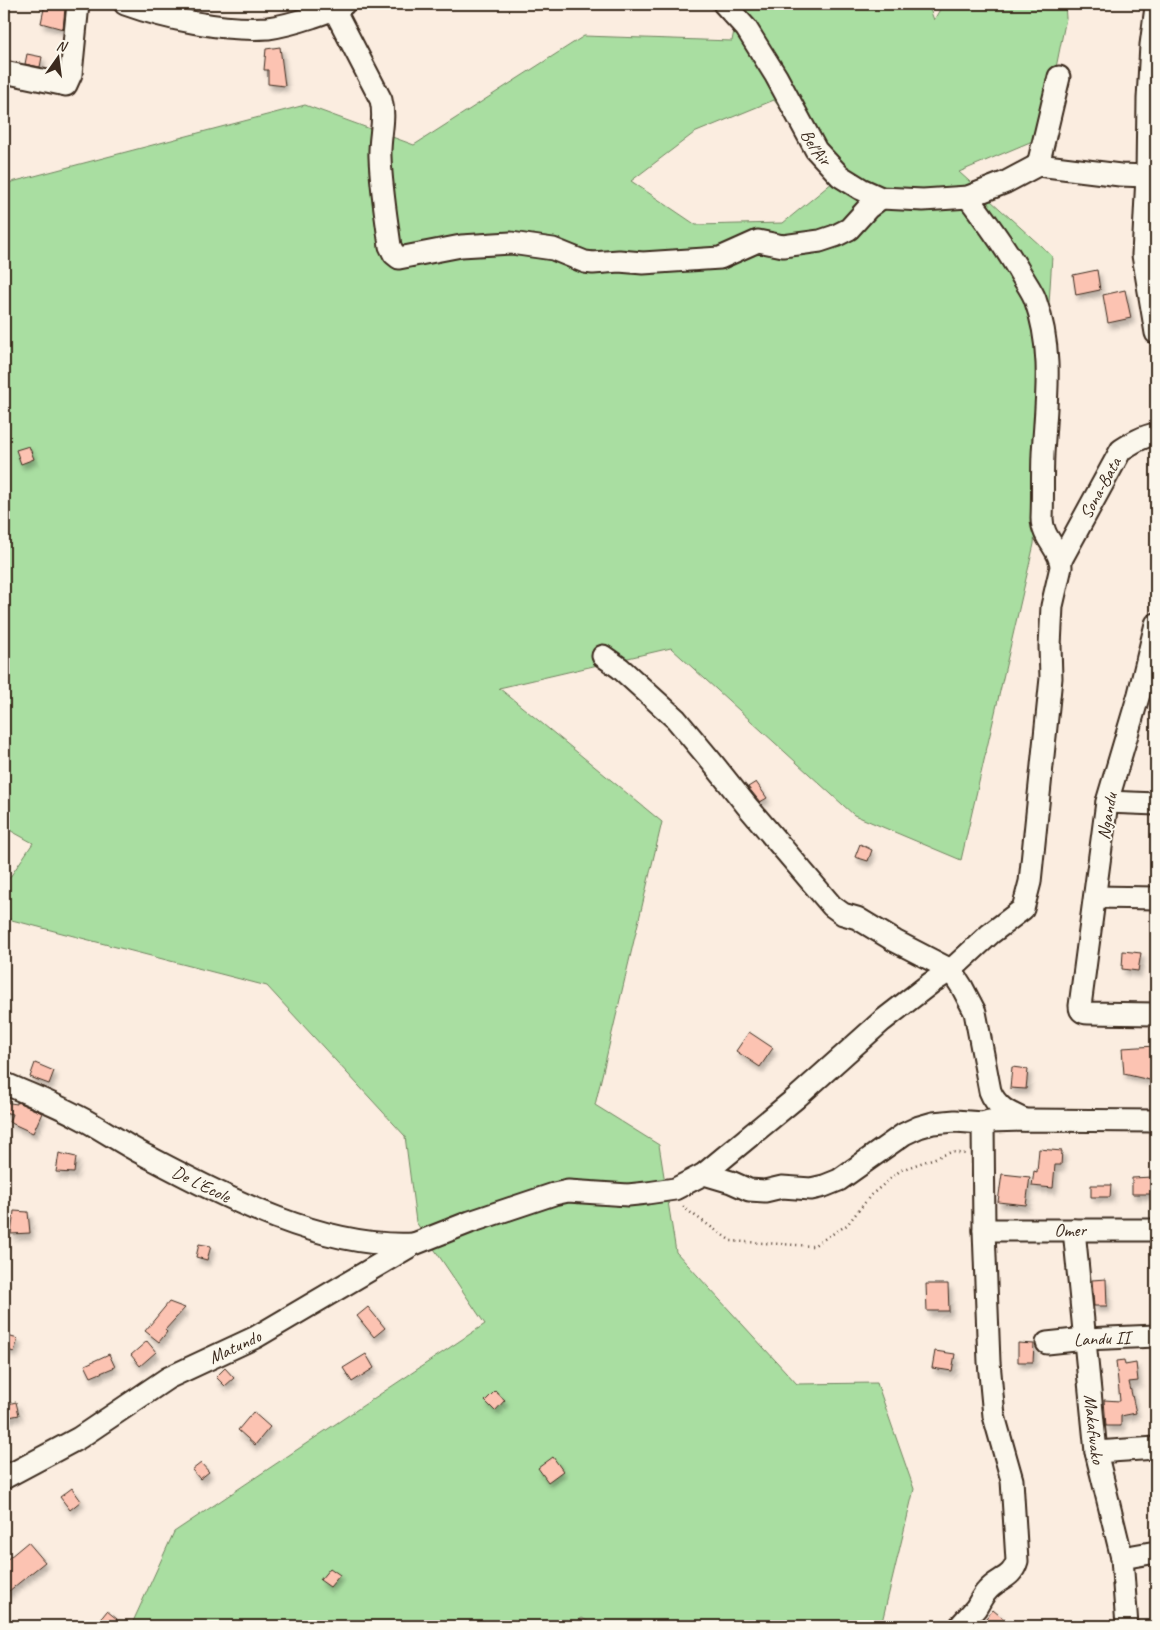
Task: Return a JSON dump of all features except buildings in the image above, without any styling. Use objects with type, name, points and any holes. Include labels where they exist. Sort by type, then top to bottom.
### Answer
[{"type":"street","points":[[4,72],[66,86],[71,74],[78,4]]},
{"type":"street","points":[[125,4],[195,23],[267,28],[292,24],[339,7],[381,100],[384,112],[380,135],[380,159],[390,246],[394,254],[399,258],[461,246],[511,243],[553,249],[585,262],[593,263],[619,261],[643,264],[713,259],[729,254],[758,240],[784,246],[820,241],[835,236],[849,229],[868,208],[881,198]]},
{"type":"street","name":"Bel'Air","points":[[724,4],[746,28],[776,76],[816,150],[840,176],[861,189],[881,198],[923,200],[968,197],[1006,182],[1038,165]]},
{"type":"street","points":[[1156,8],[1152,45],[1152,99],[1147,176],[1149,255],[1156,333]]},
{"type":"street","points":[[1059,78],[1038,165],[1120,175],[1147,176]]},
{"type":"street","points":[[968,197],[996,234],[1034,298],[1044,332],[1048,367],[1042,473],[1044,498],[1042,521],[1044,532],[1061,560]]},
{"type":"street","name":"Sona-Bata","points":[[951,970],[990,934],[1023,909],[1030,882],[1051,678],[1052,606],[1061,560],[1121,450],[1133,442],[1156,434]]},
{"type":"street","name":"Ngandu","points":[[1156,624],[1148,694],[1107,802],[1080,1006],[1080,1010],[1083,1013],[1156,1014]]},
{"type":"street","points":[[603,656],[620,668],[676,718],[747,806],[832,906],[843,914],[858,918],[895,941],[951,970],[975,1012],[990,1091],[994,1101],[1012,1114],[1025,1120]]},
{"type":"street","points":[[1107,802],[1156,804]]},
{"type":"street","points":[[1095,897],[1156,898]]},
{"type":"street","name":"Matundo","points":[[4,1478],[80,1438],[168,1378],[256,1336],[414,1244],[470,1222],[554,1194],[568,1191],[628,1195],[647,1194],[675,1189],[704,1174],[796,1098],[882,1021],[951,970]]},
{"type":"street","name":"De L'Ecole","points":[[4,1083],[76,1115],[142,1153],[267,1214],[347,1238],[392,1245],[414,1244]]},
{"type":"street","points":[[704,1174],[731,1182],[749,1190],[765,1191],[782,1187],[811,1189],[839,1180],[904,1134],[918,1127],[955,1121],[983,1123],[989,1121],[1025,1120],[1156,1121]]},
{"type":"street","points":[[960,1626],[991,1586],[1015,1569],[1017,1561],[1012,1480],[994,1416],[989,1362],[984,1230],[983,1123]]},
{"type":"street","name":"Omer","points":[[984,1230],[1156,1230]]},
{"type":"street","name":"Makafwako","points":[[1074,1230],[1096,1452],[1122,1558],[1127,1626]]},
{"type":"street","name":"Landu II","points":[[1047,1343],[1085,1339],[1156,1336]]},
{"type":"street","points":[[1096,1452],[1156,1448]]},
{"type":"street","points":[[1122,1558],[1156,1552]]},
{"type":"path","points":[[675,1189],[684,1208],[732,1241],[813,1246],[847,1225],[871,1195],[901,1170],[952,1152],[983,1155]]},
{"type":"green space","points":[[739,4],[928,4],[934,20],[943,4],[1065,4],[1066,18],[1042,137],[959,172],[1052,256],[1034,544],[961,860],[854,815],[671,648],[499,688],[662,822],[595,1105],[659,1145],[676,1252],[797,1384],[877,1383],[914,1489],[881,1626],[596,1626],[582,1618],[570,1626],[131,1626],[174,1532],[485,1324],[416,1222],[405,1136],[267,986],[4,918],[4,886],[33,843],[4,827],[4,184],[305,105],[414,145],[584,36],[732,41]],"holes":[[[774,100],[833,182],[783,223],[696,225],[631,181],[694,133]]]}]
